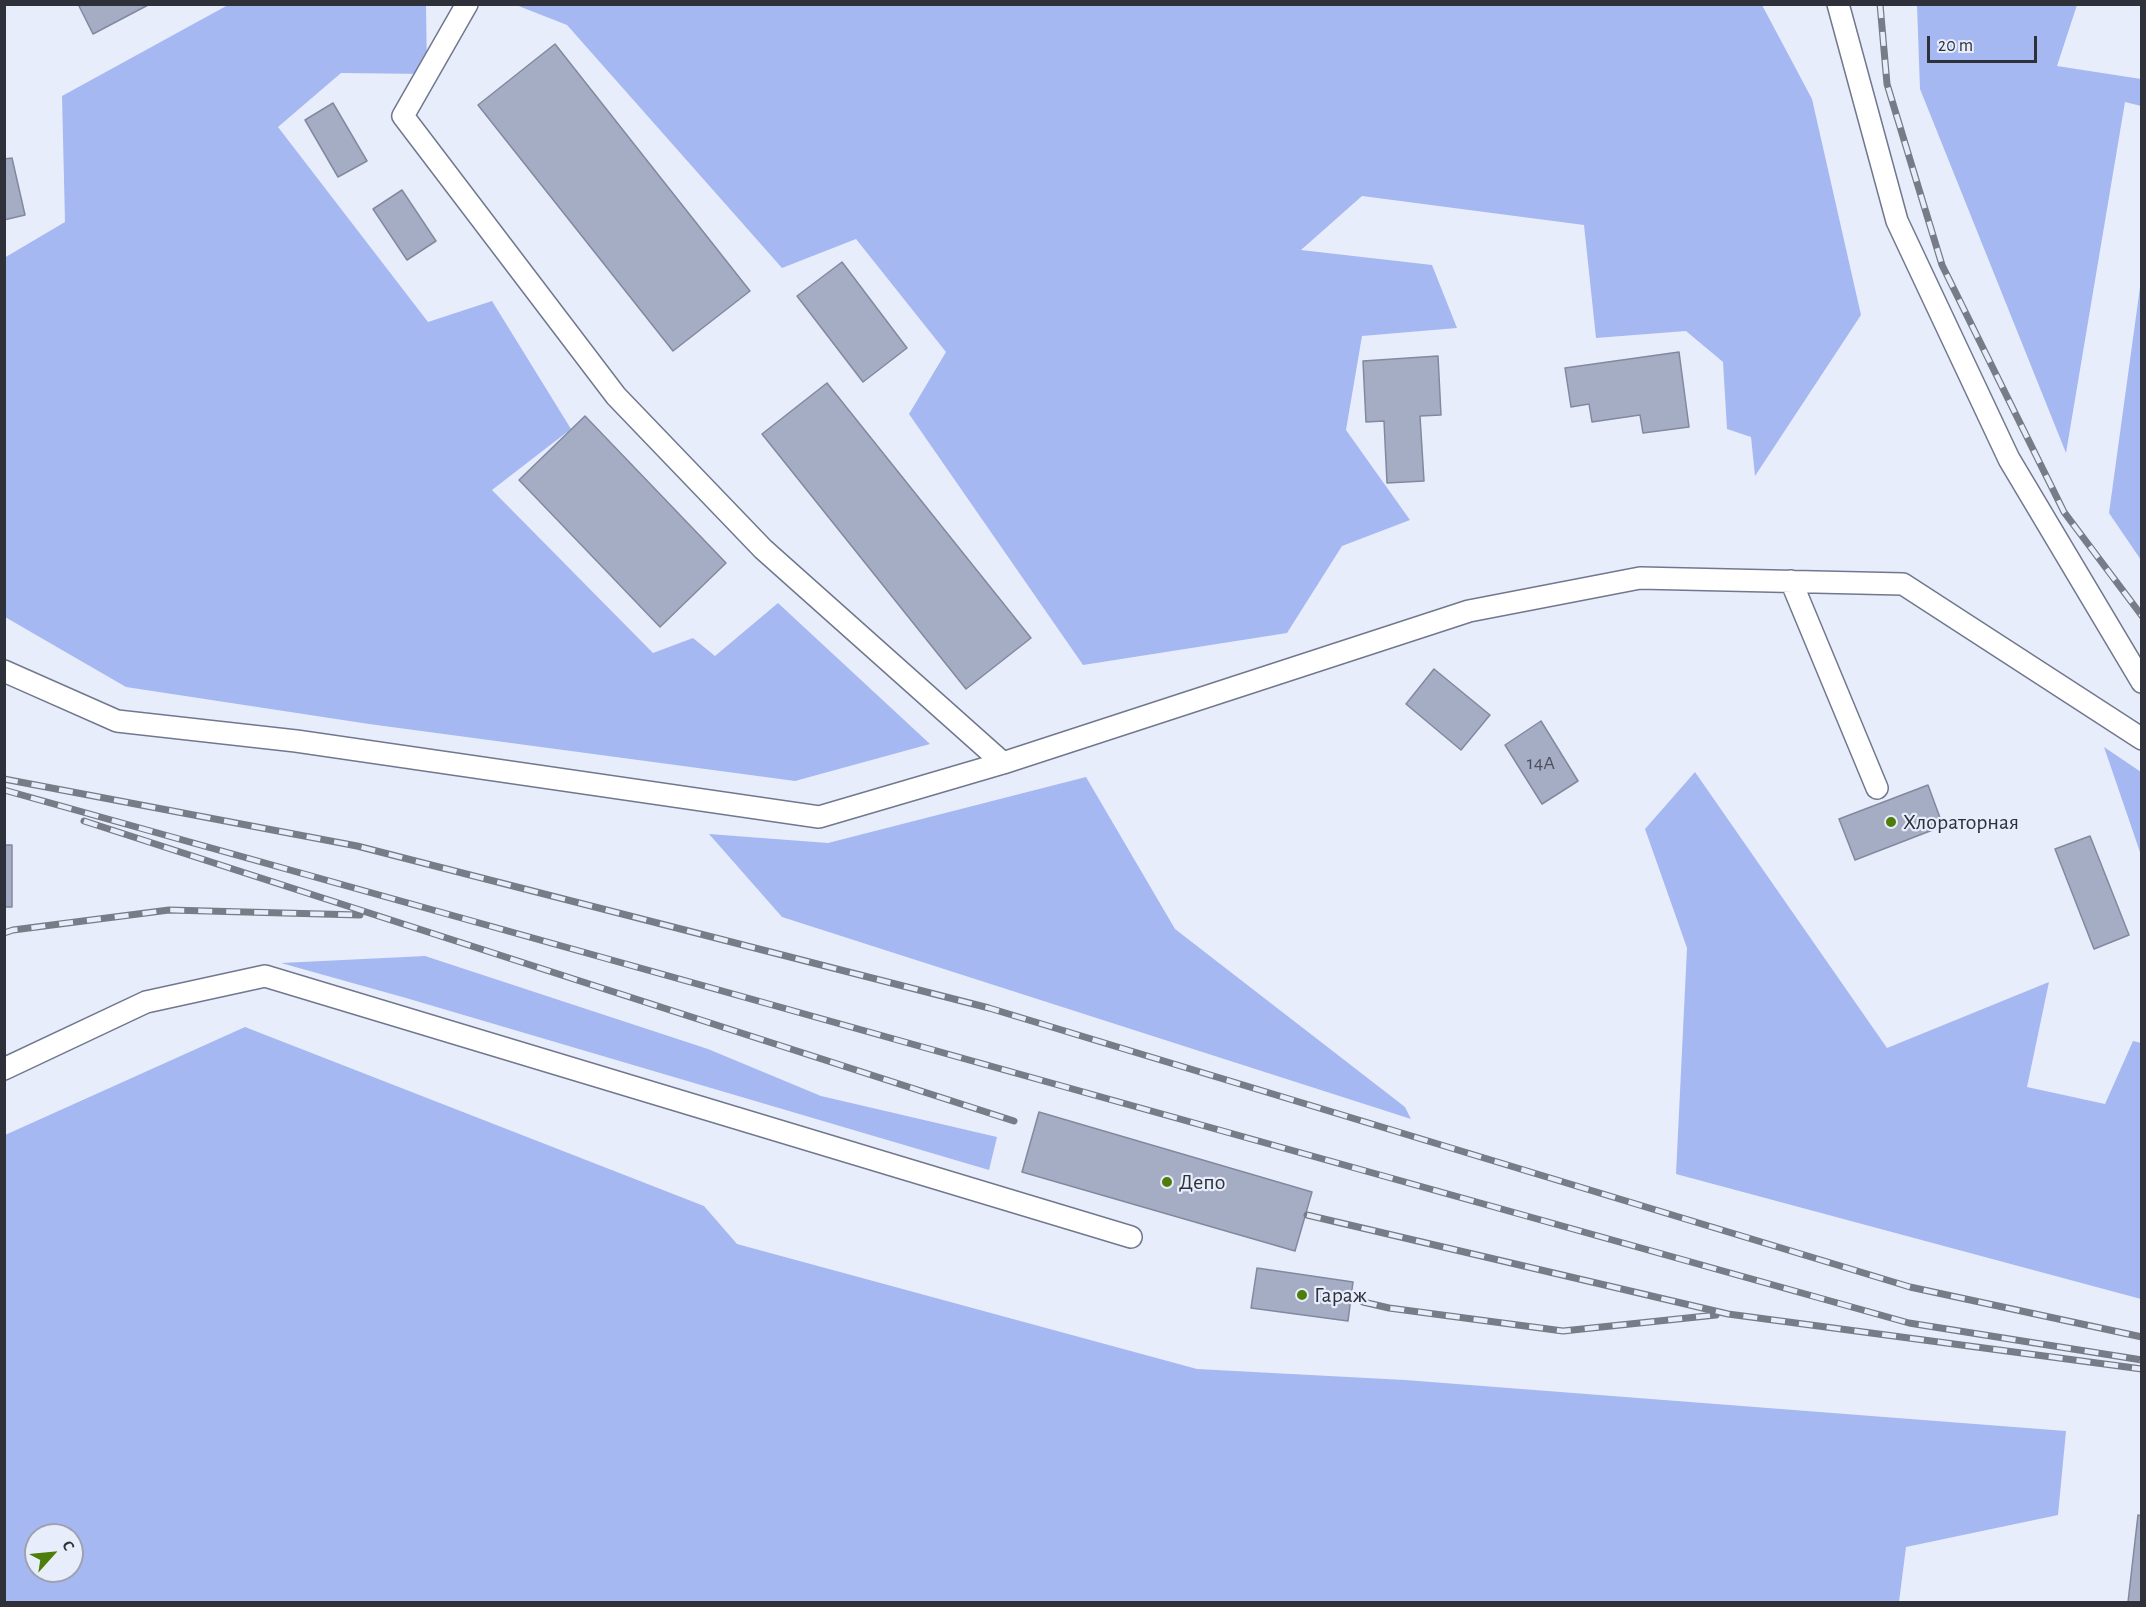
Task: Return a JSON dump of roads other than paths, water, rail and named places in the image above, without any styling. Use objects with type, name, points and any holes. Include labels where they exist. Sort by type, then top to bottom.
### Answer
[{"type":"lane","points":[[467,4],[403,116],[616,396],[762,549],[1002,763]]},
{"type":"lane","points":[[1838,4],[1897,221],[2009,459],[2142,682]]},
{"type":"lane","points":[[4,671],[117,721],[296,741],[819,817],[1002,763],[1469,611],[1640,578],[1903,584],[2142,739]]},
{"type":"lane","points":[[1791,581],[1877,788]]},
{"type":"lane","points":[[4,1069],[146,1002],[265,976],[1131,1237]]},
{"type":"railway","points":[[1880,4],[1887,84],[1942,265],[2064,512],[2142,616]]},
{"type":"railway","points":[[4,779],[357,846],[989,1008],[1910,1287],[2142,1337]]},
{"type":"railway","points":[[4,790],[1909,1323],[2142,1360]]},
{"type":"railway","points":[[84,821],[1014,1121]]},
{"type":"railway","points":[[4,933],[169,910],[360,915]]},
{"type":"railway","points":[[1307,1215],[1728,1314],[2142,1369]]},
{"type":"railway","points":[[1363,1302],[1389,1308],[1563,1331],[1716,1315]]},
{"type":"place","name":"Хлораторная","points":[[1891,822]]},
{"type":"place","name":"Депо","points":[[1167,1182]]},
{"type":"place","name":"Гараж","points":[[1302,1295]]}]
